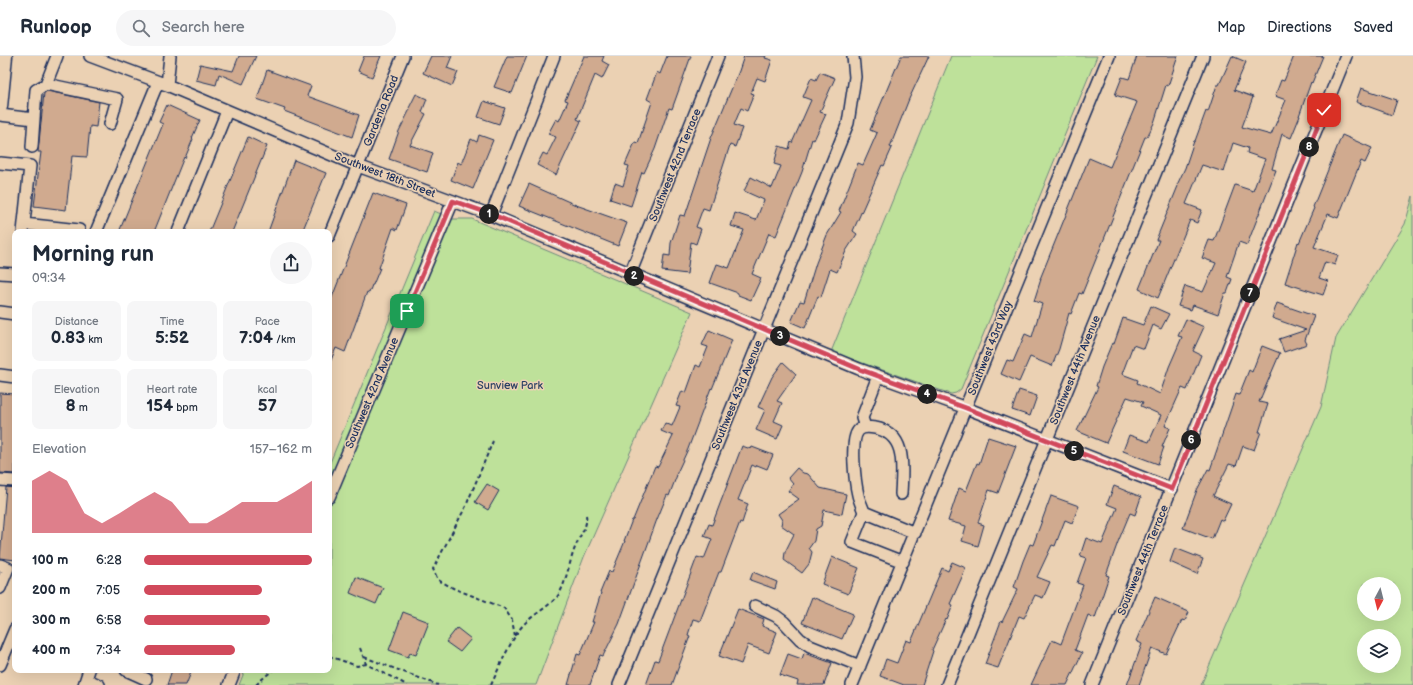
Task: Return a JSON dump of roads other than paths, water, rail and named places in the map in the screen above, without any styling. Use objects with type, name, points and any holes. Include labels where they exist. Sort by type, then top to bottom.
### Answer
[{"type":"main road","points":[[0,107],[5,56]]},
{"type":"main road","points":[[0,65],[3,79]]},
{"type":"street","points":[[32,147],[36,90],[46,84],[57,56]]},
{"type":"street","name":"Southwest 18th Street","points":[[90,56],[106,59],[358,166],[491,214],[763,330],[878,376],[966,408],[1172,489]]},
{"type":"street","points":[[97,229],[162,83],[170,56]]},
{"type":"street","name":"Gardenia Road","points":[[332,229],[404,56]]},
{"type":"street","points":[[491,214],[554,56]]},
{"type":"street","name":"Southwest 42nd Terrace","points":[[630,274],[718,56]]},
{"type":"street","name":"Southwest 43rd Avenue","points":[[619,685],[848,123],[855,77],[853,56]]},
{"type":"street","name":"Southwest 43rd Way","points":[[852,685],[1109,56]]},
{"type":"street","name":"Southwest 44th Avenue","points":[[947,685],[1203,56]]},
{"type":"street","name":"Southwest 44th Terrace","points":[[1092,685],[1346,56]]},
{"type":"street","points":[[46,84],[117,99],[110,124]]},
{"type":"street","points":[[179,229],[228,111]]},
{"type":"street","points":[[0,115],[34,119]]},
{"type":"street","points":[[0,163],[30,166],[24,228],[52,229]]},
{"type":"street","name":"Southwest 42nd Avenue","points":[[332,490],[453,201]]},
{"type":"street","points":[[0,273],[12,274]]},
{"type":"street","points":[[0,312],[12,314]]},
{"type":"street","points":[[0,375],[12,376]]},
{"type":"street","points":[[865,427],[862,418],[878,376]]},
{"type":"street","points":[[901,494],[902,460],[898,444],[888,433],[877,428],[865,427],[858,430],[855,436],[854,459],[858,495],[864,512],[852,542],[903,562]]},
{"type":"street","points":[[0,480],[12,481]]},
{"type":"street","points":[[864,512],[915,533]]},
{"type":"street","points":[[0,566],[8,568],[0,588]]},
{"type":"street","points":[[755,606],[776,616],[784,622],[800,639],[810,646],[860,666]]},
{"type":"street","points":[[0,665],[12,636]]},
{"type":"street","points":[[134,673],[147,678]]},
{"type":"street","points":[[229,685],[234,673]]},
{"type":"street","points":[[86,678],[99,685]]},
{"type":"park label","name":"Sunview Park","points":[[510,385]]}]
